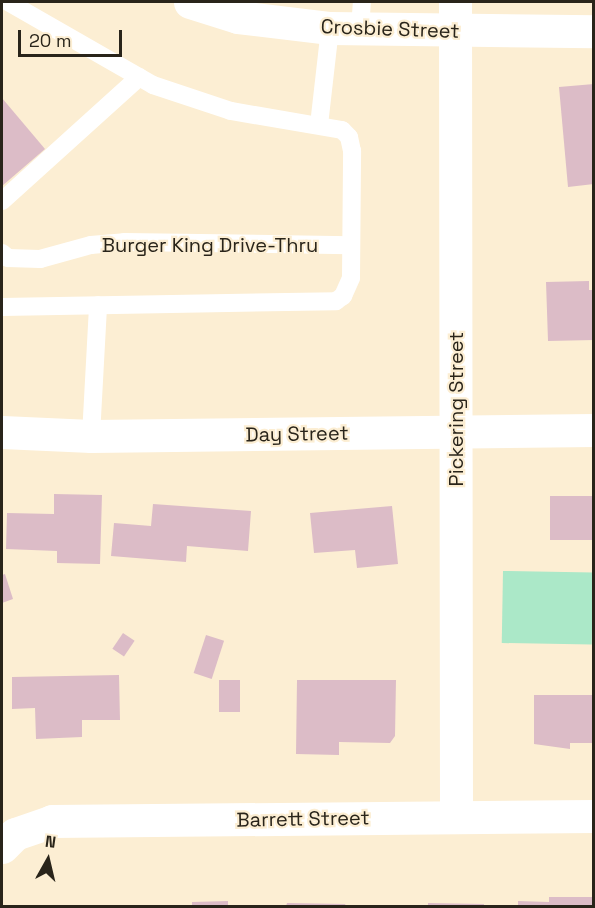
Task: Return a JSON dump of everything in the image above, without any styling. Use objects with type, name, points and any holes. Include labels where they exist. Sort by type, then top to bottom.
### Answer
[{"type":"street","name":"Crosbie Street","points":[[190,2],[238,17],[350,19],[455,17],[594,31]]},
{"type":"street","name":"Pickering Street","points":[[455,17],[456,818]]},
{"type":"street","name":"Day Street","points":[[2,432],[91,435],[594,430]]},
{"type":"street","name":"Barrett Street","points":[[8,840],[52,821],[594,816]]},
{"type":"lane","points":[[2,307],[336,301],[349,287],[351,245],[352,151],[349,137],[331,126],[231,111],[139,77],[8,2]]},
{"type":"lane","points":[[319,125],[350,19]]},
{"type":"lane","points":[[2,201],[139,77]]},
{"type":"lane","name":"Burger King Drive-Thru","points":[[2,253],[8,258],[40,259],[91,245],[124,242],[351,245]]},
{"type":"lane","points":[[91,435],[98,305]]},
{"type":"green space","points":[[503,571],[593,573],[592,645],[502,643]]},
{"type":"building","points":[[594,84],[594,184],[568,187],[559,87]]},
{"type":"building","points":[[2,98],[45,149],[2,186]]},
{"type":"building","points":[[589,281],[589,290],[594,290],[594,340],[548,341],[546,282]]},
{"type":"building","points":[[54,494],[102,495],[100,564],[57,563],[57,551],[6,549],[7,513],[54,514]]},
{"type":"building","points":[[550,496],[594,496],[594,540],[550,540]]},
{"type":"building","points":[[153,504],[251,511],[248,551],[187,546],[186,562],[111,556],[114,523],[151,526]]},
{"type":"building","points":[[392,506],[398,564],[357,568],[355,550],[314,553],[310,513]]},
{"type":"building","points":[[5,574],[13,599],[2,603],[2,575]]},
{"type":"building","points":[[123,633],[135,641],[124,657],[112,649]]},
{"type":"building","points":[[206,635],[224,641],[212,679],[194,673]]},
{"type":"building","points":[[119,675],[120,720],[82,720],[82,737],[36,739],[35,708],[12,709],[12,677]]},
{"type":"building","points":[[219,680],[240,680],[240,712],[219,712]]},
{"type":"building","points":[[297,680],[396,680],[395,736],[390,743],[339,742],[339,755],[296,754]]},
{"type":"building","points":[[534,695],[594,695],[594,743],[570,743],[570,749],[534,744]]},
{"type":"building","points":[[549,897],[594,897],[594,906],[518,906],[518,901],[549,902]]},
{"type":"building","points":[[228,901],[228,906],[192,906],[192,902]]},
{"type":"building","points":[[287,903],[345,904],[346,906],[286,906]]},
{"type":"building","points":[[428,903],[484,904],[484,906],[428,906]]}]
